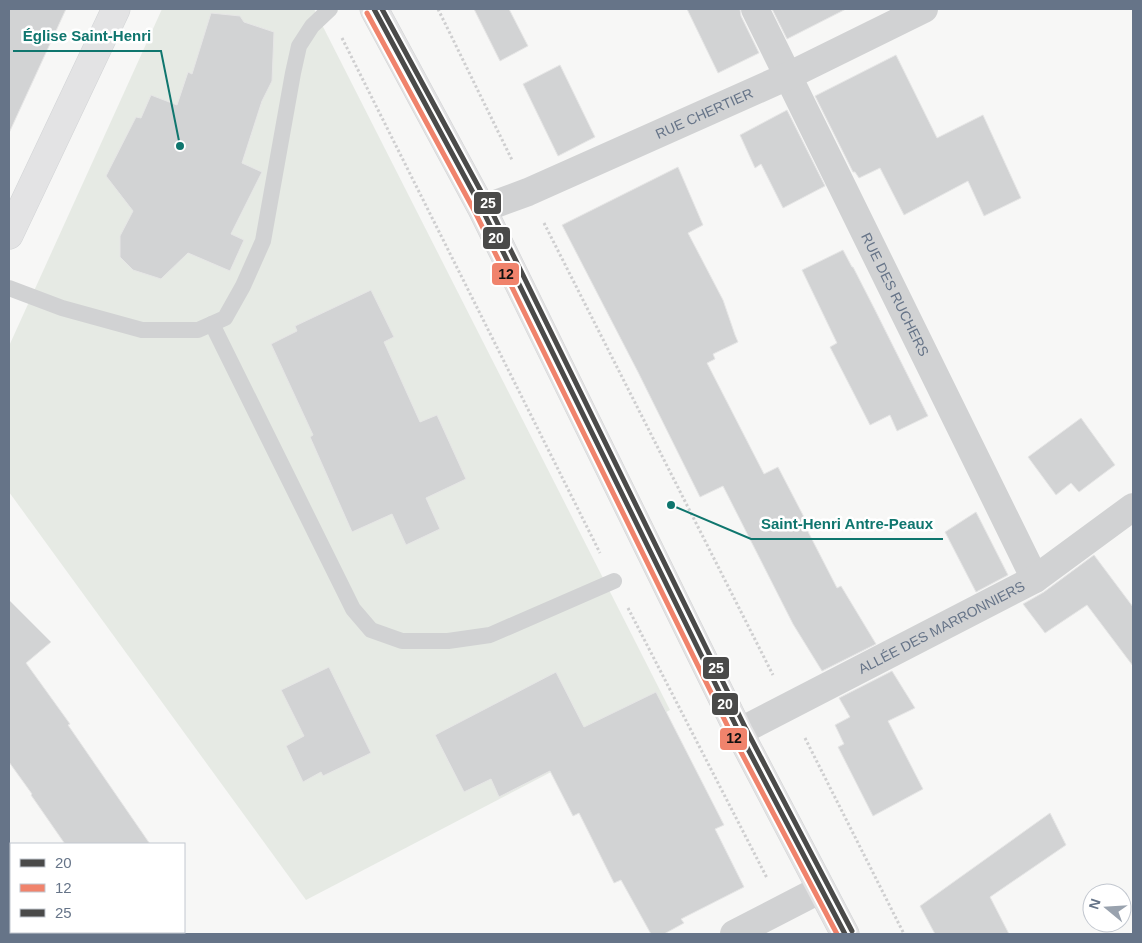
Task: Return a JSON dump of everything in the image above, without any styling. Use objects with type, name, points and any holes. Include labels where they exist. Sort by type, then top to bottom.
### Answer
[{"type":"main road","points":[[9,235],[116,9]]},
{"type":"main road","points":[[374,9],[482,209],[739,732],[845,934]]},
{"type":"street","name":"RUE DES RUCHERS","points":[[755,9],[1034,579]]},
{"type":"street","name":"RUE CHERTIER","points":[[482,209],[528,192],[788,76],[924,9]]},
{"type":"street","name":"ALLÉE DES MARRONNIERS","points":[[739,732],[1034,579],[1133,507]]},
{"type":"street","points":[[734,934],[821,889]]},
{"type":"lane","points":[[9,288],[62,308],[142,330],[198,330],[225,318],[243,286],[263,241],[299,46],[312,26],[329,9]]},
{"type":"lane","points":[[212,324],[353,609],[371,630],[402,641],[448,640],[490,635],[614,581]]},
{"type":"path","points":[[329,9],[614,581],[783,909]]},
{"type":"path","points":[[438,9],[528,192],[904,934]]},
{"type":"shaded area","points":[[162,9],[314,9],[670,710],[306,900],[9,492],[9,346]]},
{"type":"building","points":[[9,9],[66,9],[9,133]]},
{"type":"building","points":[[474,9],[509,9],[528,46],[500,61]]},
{"type":"building","points":[[687,9],[740,9],[741,16],[759,53],[718,73]]},
{"type":"building","points":[[772,9],[846,9],[787,39]]},
{"type":"building","points":[[211,13],[240,16],[244,22],[274,32],[272,81],[262,101],[242,163],[262,172],[231,234],[244,240],[230,271],[188,253],[161,279],[133,270],[120,257],[120,236],[133,211],[106,176],[136,117],[141,118],[151,95],[177,105],[188,72],[192,74]]},
{"type":"building","points":[[896,55],[937,138],[983,115],[1021,198],[984,216],[968,181],[904,215],[880,168],[859,178],[853,172],[815,96]]},
{"type":"building","points":[[560,65],[595,137],[558,156],[523,84]]},
{"type":"building","points":[[787,110],[825,186],[783,208],[761,164],[755,168],[740,135]]},
{"type":"building","points":[[678,167],[703,225],[688,233],[723,300],[738,342],[713,354],[715,359],[707,363],[764,474],[778,467],[805,519],[802,520],[837,588],[841,586],[876,644],[822,671],[793,624],[723,486],[700,497],[562,225]]},
{"type":"building","points":[[843,250],[928,416],[897,431],[890,415],[870,425],[830,347],[837,343],[802,270]]},
{"type":"building","points":[[371,290],[394,337],[384,342],[420,422],[437,415],[466,479],[426,498],[440,529],[406,545],[392,514],[352,532],[310,437],[313,435],[271,344],[297,331],[295,326]]},
{"type":"building","points":[[1081,418],[1115,465],[1079,492],[1071,483],[1056,495],[1028,457]]},
{"type":"building","points":[[976,512],[1008,575],[976,592],[945,532]]},
{"type":"building","points":[[1094,555],[1133,607],[1133,666],[1087,605],[1045,633],[1023,604],[1044,592]]},
{"type":"building","points":[[9,600],[51,642],[26,663],[70,724],[68,725],[149,843],[64,843],[9,762]]},
{"type":"building","points":[[329,667],[371,753],[323,776],[321,772],[303,782],[286,746],[304,736],[281,690]]},
{"type":"building","points":[[892,671],[915,708],[888,721],[923,789],[873,816],[838,747],[844,744],[835,725],[850,717],[839,698]]},
{"type":"building","points":[[556,672],[584,727],[656,692],[724,825],[715,829],[744,887],[681,919],[684,923],[664,934],[651,934],[621,880],[614,883],[579,813],[573,816],[550,771],[499,797],[491,779],[464,792],[435,735]]},
{"type":"building","points":[[1050,813],[1066,845],[990,897],[1009,934],[935,934],[920,906]]},
{"type":"transit line","name":"20","points":[[374,9],[482,209],[739,732],[845,934]]},
{"type":"transit line","name":"25","points":[[382,9],[489,206],[746,729],[852,931]]},
{"type":"transit line","name":"12","points":[[367,13],[475,212],[732,735],[837,934]]},
{"type":"place","name":"Église Saint-Henri","points":[[180,146]]},
{"type":"place","name":"Saint-Henri Antre-Peaux","points":[[671,505]]}]
